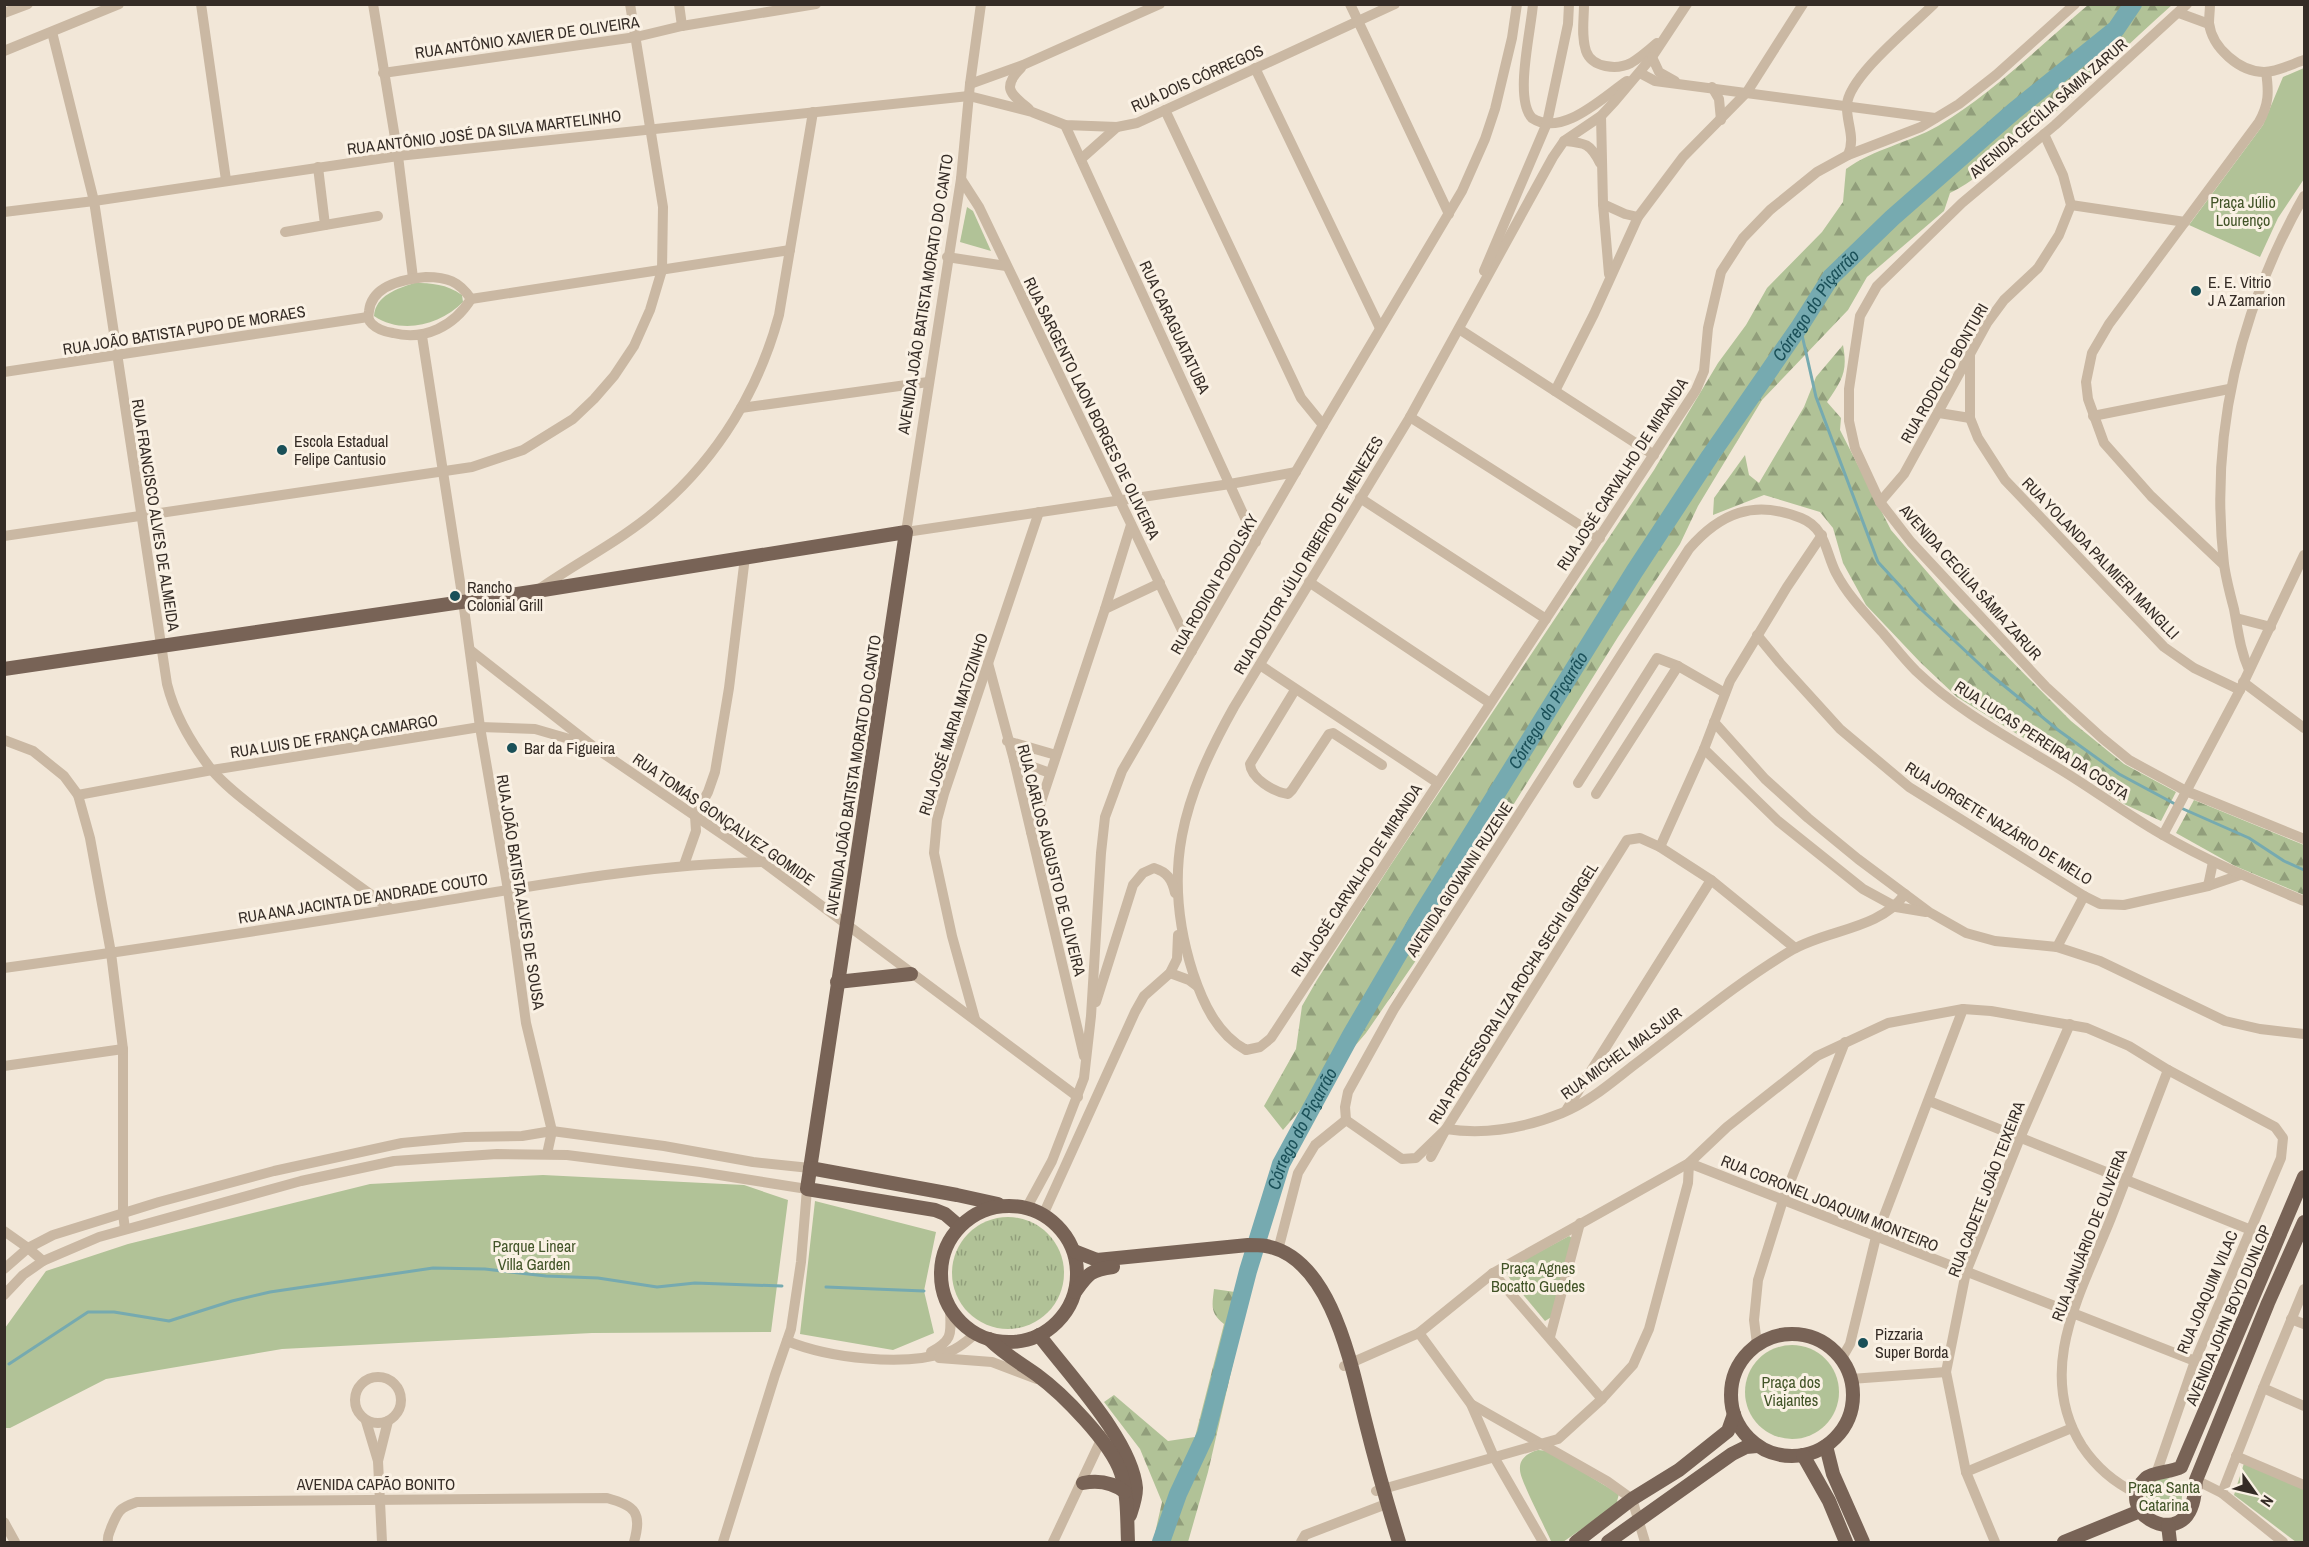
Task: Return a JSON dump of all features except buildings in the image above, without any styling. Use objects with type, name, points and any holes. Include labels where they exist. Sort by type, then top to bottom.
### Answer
[{"type":"main road","points":[[4,669],[537,591],[906,532]]},
{"type":"main road","name":"AVENIDA JOÃO BATISTA MORATO DO CANTO","points":[[807,1189],[906,532]]},
{"type":"main road","points":[[837,982],[911,974]]},
{"type":"main road","points":[[810,1168],[1000,1205],[1027,1207],[1054,1221],[1074,1251],[1077,1271],[1075,1292]]},
{"type":"main road","name":"AVENIDA JOHN BOYD DUNLOP","points":[[2156,1474],[2167,1473],[2181,1467],[2304,1177]]},
{"type":"main road","points":[[807,1189],[935,1210],[945,1214],[959,1226]]},
{"type":"main road","points":[[1000,1205],[978,1212],[959,1226],[946,1245],[940,1267],[942,1289],[950,1310],[965,1327],[989,1339],[1012,1342],[1039,1335],[1055,1324],[1067,1310],[1075,1292],[1088,1274],[1095,1269],[1247,1248]]},
{"type":"main road","name":"AVENIDA JOHN BOYD DUNLOP","points":[[2196,1480],[2304,1221]]},
{"type":"main road","points":[[1074,1251],[1097,1260],[1247,1248],[1270,1249],[1301,1266],[1321,1290],[1332,1308],[1392,1542]]},
{"type":"main road","points":[[1795,1333],[1821,1341],[1842,1358],[1851,1379],[1853,1401],[1847,1422],[1839,1435],[1826,1446],[1803,1455],[1778,1455],[1757,1446],[1738,1426],[1731,1401],[1734,1375],[1743,1358],[1757,1344],[1776,1336],[1795,1333]]},
{"type":"main road","points":[[1039,1335],[1087,1395],[1107,1436],[1120,1470],[1125,1492],[1128,1542]]},
{"type":"main road","points":[[989,1339],[1001,1352],[1048,1384],[1081,1416],[1107,1436],[1126,1457],[1136,1489],[1135,1503],[1127,1523]]},
{"type":"main road","points":[[1576,1542],[1632,1499],[1679,1470],[1728,1431],[1734,1414]]},
{"type":"main road","points":[[1608,1542],[1732,1454],[1746,1447],[1757,1446]]},
{"type":"main road","points":[[1826,1446],[1833,1474],[1863,1542]]},
{"type":"main road","points":[[1803,1455],[1829,1501],[1846,1542]]},
{"type":"main road","points":[[2156,1474],[2145,1479],[2136,1493],[2136,1501],[2140,1511],[2155,1523],[2168,1525],[2179,1522],[2191,1509],[2196,1480]]},
{"type":"main road","points":[[1083,1483],[1092,1481],[1107,1483],[1125,1492]]},
{"type":"main road","points":[[1379,1490],[1400,1542]]},
{"type":"main road","points":[[2064,1542],[2140,1511]]},
{"type":"main road","points":[[2168,1525],[2170,1542]]},
{"type":"street","points":[[4,13],[28,4]]},
{"type":"street","points":[[4,51],[119,4]]},
{"type":"street","points":[[201,4],[226,180]]},
{"type":"street","points":[[373,4],[398,156],[413,278]]},
{"type":"street","points":[[4,536],[142,514],[443,472],[472,466],[523,450],[573,419],[614,376],[634,346],[650,310],[662,270],[663,207],[652,128],[630,4]]},
{"type":"street","points":[[679,4],[682,26]]},
{"type":"street","name":"RUA ANTÔNIO XAVIER DE OLIVEIRA","points":[[383,73],[636,37],[781,7],[816,4]]},
{"type":"street","name":"AVENIDA JOÃO BATISTA MORATO DO CANTO","points":[[906,532],[947,257],[961,179],[970,84],[981,4]]},
{"type":"street","points":[[970,84],[1023,65],[1143,8],[1160,4]]},
{"type":"street","points":[[1350,4],[1449,214]]},
{"type":"street","name":"RUA DOIS CÓRREGOS","points":[[969,96],[1032,112],[1065,125],[1117,127],[1137,123],[1395,4]]},
{"type":"street","name":"RUA RODION PODOLSKY","points":[[1027,1207],[1052,1161],[1078,1097],[1086,1065],[1105,817],[1122,771],[1323,425],[1449,214],[1473,168],[1488,129],[1508,57],[1517,4]]},
{"type":"street","points":[[1533,4],[1523,105],[1532,118],[1547,123],[1559,123],[1572,119],[1640,73],[1687,4]]},
{"type":"street","points":[[1478,291],[1498,235],[1547,123],[1564,48],[1569,4]]},
{"type":"street","points":[[1584,4],[1583,38],[1586,50],[1595,62],[1605,66],[1623,66],[1631,63],[1666,35]]},
{"type":"street","points":[[1554,391],[1594,314],[1638,217],[1683,158],[1747,92],[1803,4]]},
{"type":"street","points":[[1848,155],[1852,134],[1847,105],[1852,90],[1865,71],[1934,4]]},
{"type":"street","name":"RUA JOSÉ CARVALHO DE MIRANDA","points":[[1281,1023],[1696,390],[1704,371],[1714,296],[1721,272],[1743,238],[1792,190],[1817,172],[1848,155],[1922,127],[1976,92],[2075,4]]},
{"type":"street","points":[[2210,4],[2209,24],[2221,50],[2231,59],[2253,70],[2266,72],[2304,60]]},
{"type":"street","points":[[2183,8],[2209,24]]},
{"type":"street","name":"AVENIDA CECÍLIA SÂMIA ZARUR","points":[[2183,8],[2044,134],[1962,203],[1877,286],[1860,316],[1849,389],[1849,421],[1855,448],[1880,502],[1911,542],[2046,687],[2129,760],[2184,795],[2304,839]]},
{"type":"street","name":"RUA FRANCISCO ALVES DE ALMEIDA","points":[[52,32],[94,201],[116,356],[171,702],[190,741],[213,770],[236,793],[391,909]]},
{"type":"street","points":[[1652,57],[1659,72],[1678,82]]},
{"type":"street","points":[[993,101],[1006,93],[1011,79],[1023,65]]},
{"type":"street","points":[[1255,68],[1380,328]]},
{"type":"street","points":[[2224,565],[2151,495],[2104,443],[2093,416],[2086,382],[2092,353],[2109,324],[2263,116],[2269,97],[2266,72]]},
{"type":"street","points":[[1640,73],[1655,81],[1678,82],[1935,118]]},
{"type":"street","name":"RUA DOUTOR JÚLIO RIBEIRO DE MENEZES","points":[[1281,1023],[1271,1038],[1260,1047],[1246,1050],[1234,1043],[1220,1029],[1197,986],[1178,907],[1180,843],[1195,788],[1209,751],[1410,417],[1552,157],[1564,141],[1601,116],[1640,73]]},
{"type":"street","points":[[994,75],[1009,88],[1014,97],[1032,112]]},
{"type":"street","points":[[1712,87],[1719,99],[1721,120]]},
{"type":"street","name":"RUA ANTÔNIO JOSÉ DA SILVA MARTELINHO","points":[[4,212],[398,156],[969,96]]},
{"type":"street","points":[[1165,110],[1301,398],[1323,425]]},
{"type":"street","points":[[537,591],[660,507],[704,461],[741,408],[758,378],[771,346],[781,305],[813,112]]},
{"type":"street","points":[[1601,116],[1601,166],[1609,277]]},
{"type":"street","name":"RUA CARAGUATATUBA","points":[[1065,125],[1256,542]]},
{"type":"street","points":[[1081,159],[1117,127]]},
{"type":"street","points":[[2044,134],[2063,175],[2071,204],[2185,222]]},
{"type":"street","points":[[1564,141],[1584,143],[1590,147],[1601,166]]},
{"type":"street","points":[[318,167],[325,225]]},
{"type":"street","name":"RUA SARGENTO LAON BORGES DE OLIVEIRA","points":[[961,179],[979,207],[1192,651]]},
{"type":"street","points":[[2249,670],[2242,656],[2224,565],[2221,470],[2224,431],[2229,389],[2243,339],[2264,278],[2304,196]]},
{"type":"street","points":[[1603,204],[1638,217]]},
{"type":"street","name":"RUA RODOLFO BONTURI","points":[[1880,502],[1904,474],[1987,323],[2004,300],[2038,268],[2051,250],[2071,204]]},
{"type":"street","points":[[285,232],[378,216]]},
{"type":"street","points":[[471,299],[463,288],[447,279],[413,278],[376,293],[370,303],[368,317],[371,323],[388,332],[422,336],[446,326],[460,314],[471,299],[790,250]]},
{"type":"street","points":[[947,257],[1006,266]]},
{"type":"street","name":"RUA JOÃO BATISTA PUPO DE MORAES","points":[[4,372],[368,317]]},
{"type":"street","points":[[1459,329],[1654,455]]},
{"type":"street","name":"RUA JOÃO BATISTA ALVES DE SOUSA","points":[[422,336],[480,728],[508,890],[526,1023],[552,1131]]},
{"type":"street","name":"RUA YOLANDA PALMIERI MANGLLI","points":[[1970,355],[1970,418],[1978,438],[2005,480],[2158,640],[2194,668],[2242,686],[2304,728]]},
{"type":"street","points":[[741,408],[928,382]]},
{"type":"street","points":[[2093,416],[2229,389]]},
{"type":"street","points":[[1939,413],[1970,418]]},
{"type":"street","points":[[1410,417],[1600,538]]},
{"type":"street","points":[[906,532],[1230,484],[1296,472]]},
{"type":"street","points":[[1360,498],[1546,619]]},
{"type":"street","name":"AVENIDA GIOVANNI RUZENE","points":[[1346,1120],[1345,1107],[1348,1092],[1394,1009],[1689,549],[1705,530],[1726,517],[1746,510],[1764,509],[1802,518],[1812,524],[1822,535]]},
{"type":"street","name":"RUA JOSÉ MARIA MATOZINHO","points":[[975,1018],[948,915],[934,853],[934,837],[944,794],[1039,512]]},
{"type":"street","points":[[1031,832],[1131,525]]},
{"type":"street","points":[[1795,948],[1711,880],[1660,847],[1704,749],[1725,693],[1757,635],[1822,535]]},
{"type":"street","name":"RUA LUCAS PEREIRA DA COSTA","points":[[1822,535],[1836,572],[1848,592],[1916,670],[1953,703],[2163,835],[2240,875],[2304,901]]},
{"type":"street","points":[[2163,835],[2242,686],[2304,555]]},
{"type":"street","points":[[684,866],[696,831],[695,816],[708,792],[715,772],[729,688],[745,557]]},
{"type":"street","points":[[1309,582],[1490,703]]},
{"type":"street","points":[[1105,609],[1160,584]]},
{"type":"street","points":[[2236,618],[2271,627]]},
{"type":"street","name":"RUA JORGETE NAZÁRIO DE MELO","points":[[1757,635],[1840,729],[1909,787],[2100,904],[2124,905],[2208,886],[2240,875]]},
{"type":"street","name":"RUA TOMÁS GONÇALVEZ GOMIDE","points":[[470,650],[594,747],[763,862],[1078,1097]]},
{"type":"street","points":[[1578,783],[1657,658],[1678,666],[1725,693]]},
{"type":"street","name":"RUA CARLOS AUGUSTO DE OLIVEIRA","points":[[988,663],[1007,741],[1014,760],[1086,1065]]},
{"type":"street","points":[[1260,665],[1437,783]]},
{"type":"street","points":[[1596,794],[1678,666]]},
{"type":"street","points":[[1295,690],[1250,764],[1254,776],[1277,791],[1288,794],[1329,734],[1333,733],[1382,765]]},
{"type":"street","points":[[1714,722],[1766,779],[1808,818],[1929,912],[1966,933],[1980,938],[2058,947],[2100,962],[2224,1021],[2260,1029],[2304,1034]]},
{"type":"street","name":"RUA LUIS DE FRANÇA CAMARGO","points":[[78,795],[213,770],[493,726],[542,730],[594,747]]},
{"type":"street","points":[[4,740],[33,751],[64,776],[78,795],[90,838],[111,953],[123,1049],[123,1214],[125,1229]]},
{"type":"street","points":[[1007,741],[1056,755]]},
{"type":"street","points":[[1704,749],[1800,840],[1863,889],[1896,907],[1929,912]]},
{"type":"street","points":[[1014,760],[1050,773]]},
{"type":"street","name":"RUA PROFESSORA ILZA ROCHA SECHI GURGEL","points":[[1431,1157],[1446,1128],[1623,845],[1627,840],[1640,838],[1660,847]]},
{"type":"street","points":[[2208,886],[2213,861]]},
{"type":"street","name":"RUA ANA JACINTA DE ANDRADE COUTO","points":[[4,968],[508,890],[684,866],[763,862]]},
{"type":"street","points":[[1043,1215],[1135,1011],[1144,996],[1170,973],[1177,958],[1178,907],[1169,876],[1163,871],[1154,868],[1143,873],[1132,885],[1091,1016]]},
{"type":"street","points":[[1565,1112],[1711,880]]},
{"type":"street","name":"RUA MICHEL MALSJUR","points":[[1446,1128],[1481,1132],[1512,1128],[1565,1112],[1606,1086],[1721,998],[1795,948],[1874,919],[1896,907],[1905,894]]},
{"type":"street","points":[[2058,947],[2084,896]]},
{"type":"street","points":[[1170,973],[1189,980],[1197,986]]},
{"type":"street","points":[[1842,1358],[1850,1344],[1876,1237],[1963,1009]]},
{"type":"street","points":[[1347,1366],[1419,1333],[1493,1274],[1689,1163],[1727,1127],[1817,1056],[1888,1023],[1963,1009],[1991,1011],[2070,1024],[2087,1028],[2129,1046],[2168,1070]]},
{"type":"street","name":"RUA CADETE JOÃO TEIXEIRA","points":[[1995,1542],[1966,1472],[1946,1372],[1966,1272],[2020,1138],[2070,1024]]},
{"type":"street","points":[[1757,1344],[1754,1320],[1758,1280],[1783,1200],[1845,1042]]},
{"type":"street","points":[[4,1066],[123,1049]]},
{"type":"street","name":"RUA JOAQUIM VILAC","points":[[2156,1474],[2195,1361],[2281,1158],[2283,1138],[2275,1127],[2168,1070]]},
{"type":"street","name":"RUA JANUÁRIO DE OLIVEIRA","points":[[2136,1493],[2104,1473],[2085,1450],[2072,1428],[2060,1381],[2061,1359],[2073,1314],[2168,1070]]},
{"type":"street","points":[[1929,1101],[2251,1230]]},
{"type":"street","points":[[1270,1249],[1298,1173],[1315,1145],[1346,1120],[1402,1158],[1416,1158],[1446,1128]]},
{"type":"street","points":[[547,1154],[552,1131]]},
{"type":"street","points":[[4,1269],[28,1248],[53,1235],[274,1171],[392,1144],[465,1137],[522,1136],[552,1131],[664,1146],[753,1162],[810,1168]]},
{"type":"street","points":[[4,1295],[23,1275],[43,1261],[70,1248],[125,1229],[301,1181],[394,1161],[496,1154],[547,1154],[641,1164],[807,1189]]},
{"type":"street","points":[[1379,1490],[1558,1439],[1602,1399],[1633,1365],[1648,1329],[1688,1183],[1689,1163]]},
{"type":"street","name":"RUA CORONEL JOAQUIM MONTEIRO","points":[[1689,1163],[2195,1361]]},
{"type":"street","name":"AVENIDA JOÃO BATISTA MORATO DO CANTO","points":[[723,1542],[791,1329],[807,1189]]},
{"type":"street","points":[[1550,1337],[1580,1223]]},
{"type":"street","points":[[4,1232],[43,1261]]},
{"type":"street","points":[[1493,1274],[1602,1399]]},
{"type":"street","points":[[2222,1493],[2304,1288]]},
{"type":"street","points":[[924,1357],[944,1346],[948,1340],[950,1310]]},
{"type":"street","points":[[2291,1319],[2304,1324]]},
{"type":"street","points":[[1419,1333],[1471,1404],[1494,1457],[1543,1542]]},
{"type":"street","points":[[924,1357],[949,1352],[975,1334]]},
{"type":"street","points":[[786,1341],[831,1355],[871,1359],[924,1357],[992,1362],[1048,1384]]},
{"type":"street","points":[[1851,1379],[1946,1372]]},
{"type":"street","points":[[366,1420],[379,1424],[388,1421],[399,1411],[402,1397],[395,1383],[382,1377],[366,1380],[356,1393],[356,1408],[366,1420],[378,1461],[382,1542]]},
{"type":"street","points":[[2263,1388],[2304,1406]]},
{"type":"street","points":[[1471,1404],[1607,1480],[1632,1499],[1645,1542]]},
{"type":"street","points":[[378,1461],[388,1421]]},
{"type":"street","points":[[1966,1472],[2072,1428]]},
{"type":"street","points":[[1053,1542],[1107,1436]]},
{"type":"street","points":[[2236,1456],[2304,1485]]},
{"type":"street","points":[[2196,1480],[2222,1493],[2283,1542]]},
{"type":"street","name":"AVENIDA CAPÃO BONITO","points":[[108,1542],[107,1538],[116,1514],[124,1506],[137,1502],[608,1497],[627,1504],[636,1513],[639,1525],[634,1542]]},
{"type":"street","points":[[1301,1542],[1305,1535],[1381,1506]]},
{"type":"street","points":[[4,1522],[15,1542]]},
{"type":"green space","points":[[2088,5],[2172,5],[2010,151],[1981,174],[1950,193],[1944,211],[1867,277],[1848,310],[1762,400],[1698,506],[1680,544],[1618,637],[1419,956],[1366,1033],[1283,1130],[1264,1106],[1296,1049],[1302,1006],[1317,980],[1390,866],[1654,470],[1718,363],[1746,325],[1767,288],[1822,232],[1843,202],[1846,169],[1868,156],[1927,132],[1958,113],[2016,68]]},
{"type":"green space","name":"Praça Júlio Lourenço","points":[[2304,68],[2304,179],[2278,218],[2260,257],[2189,225],[2263,125],[2283,77]]},
{"type":"green space","points":[[967,207],[973,211],[991,251],[960,242]]},
{"type":"green space","points":[[414,283],[445,286],[462,295],[463,302],[443,317],[420,325],[396,325],[374,316],[383,298]]},
{"type":"green space","points":[[1843,345],[1845,362],[1843,375],[1827,402],[1841,418],[1840,430],[1891,530],[1953,602],[2071,721],[2124,764],[2176,792],[2161,821],[2124,804],[2085,776],[1957,697],[1866,605],[1843,563],[1833,528],[1820,512],[1764,495],[1713,515],[1714,498],[1745,455],[1749,475],[1759,483],[1804,407],[1816,377]]},
{"type":"green space","points":[[2194,800],[2304,845],[2304,895],[2235,866],[2176,833]]},
{"type":"green space","name":"Parque Linear Villa Garden","points":[[543,1175],[744,1185],[788,1200],[771,1332],[592,1333],[282,1349],[106,1379],[10,1428],[5,1428],[5,1328],[46,1271],[128,1244],[370,1184]]},
{"type":"green space","points":[[815,1201],[936,1232],[924,1291],[934,1333],[893,1350],[800,1334]]},
{"type":"green space","points":[[1008,1217],[1030,1221],[1048,1233],[1060,1251],[1064,1273],[1060,1295],[1048,1313],[1030,1325],[1008,1329],[986,1325],[968,1313],[956,1295],[952,1273],[956,1251],[968,1233],[986,1221]]},
{"type":"green space","name":"Praça Agnes Bocatto Guedes","points":[[1569,1236],[1572,1238],[1553,1316],[1545,1321],[1505,1270]]},
{"type":"green space","points":[[1214,1289],[1249,1294],[1208,1472],[1188,1542],[1153,1542],[1162,1502],[1140,1449],[1104,1402],[1114,1395],[1168,1441],[1195,1437],[1224,1324],[1214,1313]]},
{"type":"green space","name":"Praça dos Viajantes","points":[[1792,1345],[1810,1349],[1825,1359],[1835,1374],[1839,1392],[1835,1410],[1825,1425],[1810,1435],[1792,1439],[1774,1435],[1759,1425],[1749,1410],[1745,1392],[1749,1374],[1759,1359],[1774,1349]]},
{"type":"green space","points":[[1538,1450],[1548,1451],[1619,1494],[1616,1505],[1563,1542],[1551,1541],[1528,1493],[1520,1470],[1521,1462],[1525,1457]]},
{"type":"green space","points":[[2245,1460],[2304,1486],[2304,1542],[2296,1542],[2234,1495]]},
{"type":"green space","name":"Praça Santa Catarina","points":[[2164,1478],[2177,1483],[2182,1496],[2177,1509],[2164,1514],[2151,1509],[2146,1496],[2151,1483]]},
{"type":"waterway","name":"Córrego do Piçarrão","points":[[1161,1542],[1178,1494],[1206,1434],[1248,1271],[1281,1164],[1351,1035],[1423,912],[1634,572],[1831,277],[1892,218],[2014,111],[2116,29],[2133,4]]},
{"type":"waterway","points":[[1800,326],[1816,397],[1878,562],[1923,611],[1991,675],[2058,730],[2119,774],[2175,804]]},
{"type":"waterway","points":[[2181,808],[2249,838],[2284,861],[2304,870]]},
{"type":"waterway","points":[[9,1364],[88,1312],[114,1312],[169,1321],[232,1301],[270,1292],[433,1268],[485,1269],[546,1276],[598,1278],[657,1287],[695,1283],[782,1286]]},
{"type":"waterway","points":[[826,1287],[924,1291]]},
{"type":"place","name":"E. E. Vitrio J A Zamarion","points":[[2196,291]]},
{"type":"place","name":"Escola Estadual Felipe Cantusio","points":[[282,450]]},
{"type":"place","name":"Rancho Colonial Grill","points":[[455,596]]},
{"type":"place","name":"Bar da Figueira","points":[[512,748]]},
{"type":"place","name":"Pizzaria Super Borda","points":[[1863,1343]]}]
